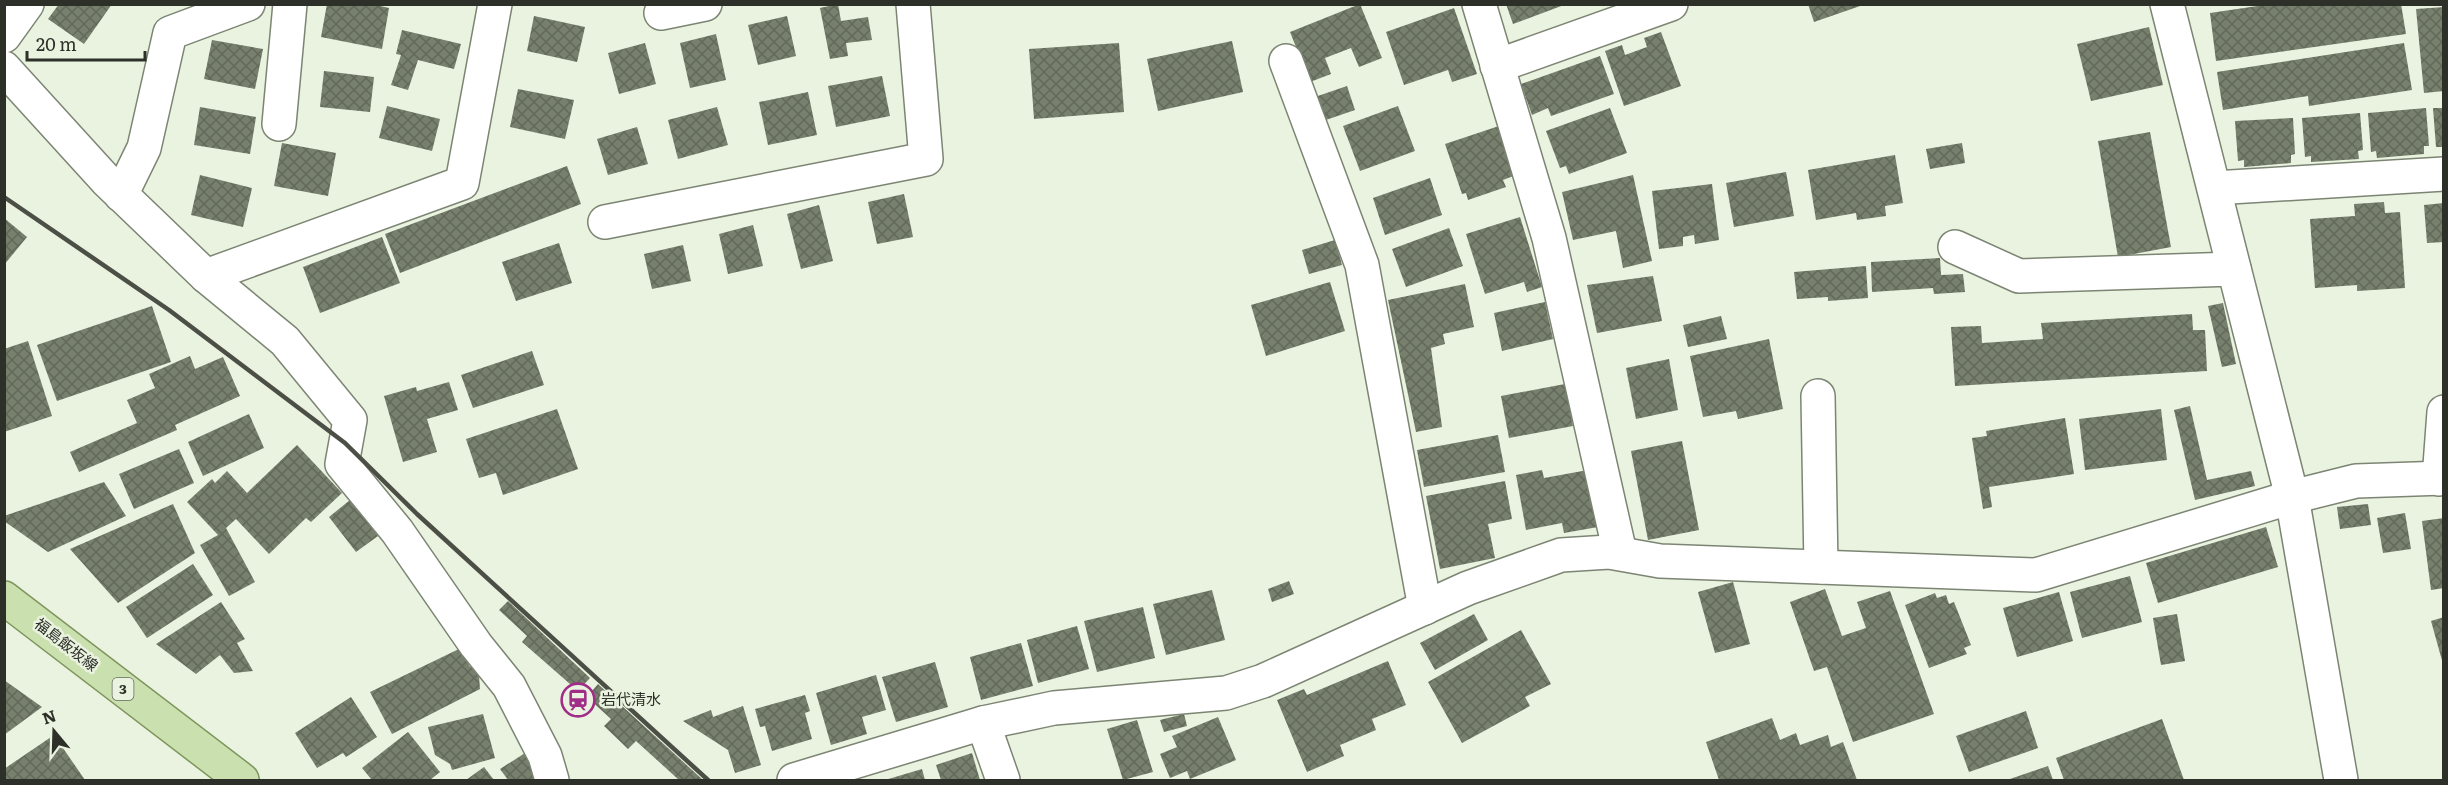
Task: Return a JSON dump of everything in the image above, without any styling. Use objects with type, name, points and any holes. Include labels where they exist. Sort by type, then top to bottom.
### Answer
[{"type":"main road","name":"福島飯坂線","points":[[4,598],[242,780]]},
{"type":"street","points":[[4,36],[27,4]]},
{"type":"street","points":[[121,195],[144,148],[170,33],[248,4]]},
{"type":"street","points":[[279,124],[290,4]]},
{"type":"street","points":[[206,276],[462,183],[495,4]]},
{"type":"street","points":[[661,13],[705,4]]},
{"type":"street","points":[[605,222],[926,159],[913,4]]},
{"type":"street","points":[[1479,4],[1549,238],[1620,553]]},
{"type":"street","points":[[1497,66],[1671,4]]},
{"type":"street","points":[[2167,4],[2292,497],[2341,780]]},
{"type":"street","points":[[1286,62],[1362,265],[1425,608]]},
{"type":"street","points":[[4,68],[121,195],[206,276],[285,341],[350,420],[342,464],[397,531],[476,645],[509,686],[545,756],[552,780]]},
{"type":"street","points":[[2214,188],[2444,174]]},
{"type":"street","points":[[1955,247],[2019,276],[2234,269]]},
{"type":"street","points":[[1818,396],[1821,567]]},
{"type":"street","points":[[794,780],[983,723],[1054,708],[1226,693],[1263,681],[1468,588],[1561,555],[1620,553],[1660,561],[2036,575],[2292,497],[2356,481],[2441,478],[2444,412]]},
{"type":"street","points":[[983,723],[1003,780]]},
{"type":"building","points":[[59,4],[112,4],[84,44],[48,19]]},
{"type":"building","points":[[327,4],[372,4],[389,8],[382,49],[321,37]]},
{"type":"building","points":[[838,4],[841,21],[868,17],[872,40],[846,43],[848,56],[830,59],[820,8]]},
{"type":"building","points":[[1360,4],[1382,58],[1359,67],[1351,48],[1325,58],[1331,74],[1310,82],[1290,32]]},
{"type":"building","points":[[1506,4],[1564,4],[1564,5],[1513,24]]},
{"type":"building","points":[[1808,4],[1863,4],[1863,5],[1814,22]]},
{"type":"building","points":[[2271,4],[2401,4],[2406,34],[2216,61],[2210,13]]},
{"type":"building","points":[[2444,7],[2444,91],[2424,93],[2416,9]]},
{"type":"building","points":[[1454,8],[1477,74],[1452,82],[1448,70],[1404,85],[1386,32]]},
{"type":"building","points":[[534,16],[585,27],[577,62],[527,51]]},
{"type":"building","points":[[787,16],[796,56],[758,65],[748,25]]},
{"type":"building","points":[[2149,27],[2163,85],[2091,101],[2077,44]]},
{"type":"building","points":[[402,30],[461,44],[454,69],[418,60],[408,90],[391,85],[401,55],[396,54]]},
{"type":"building","points":[[1661,32],[1681,86],[1624,106],[1605,51],[1622,45],[1625,55],[1647,47],[1644,38]]},
{"type":"building","points":[[716,34],[726,80],[690,88],[680,43]]},
{"type":"building","points":[[212,40],[263,49],[255,89],[204,79]]},
{"type":"building","points":[[1232,41],[1243,92],[1158,111],[1147,59]]},
{"type":"building","points":[[645,43],[656,84],[619,94],[608,53]]},
{"type":"building","points":[[1119,43],[1124,112],[1034,119],[1029,49]]},
{"type":"building","points":[[2404,43],[2412,90],[2309,106],[2308,96],[2223,110],[2217,72]]},
{"type":"building","points":[[1600,56],[1614,94],[1551,116],[1548,108],[1532,115],[1521,84]]},
{"type":"building","points":[[324,71],[374,77],[370,112],[320,107]]},
{"type":"building","points":[[882,76],[890,116],[836,127],[828,86]]},
{"type":"building","points":[[1347,86],[1355,110],[1320,122],[1312,98]]},
{"type":"building","points":[[518,89],[574,100],[565,139],[510,127]]},
{"type":"building","points":[[808,92],[817,135],[768,145],[759,102]]},
{"type":"building","points":[[387,106],[440,119],[432,151],[379,138]]},
{"type":"building","points":[[1398,106],[1415,151],[1360,171],[1343,126]]},
{"type":"building","points":[[200,107],[256,117],[250,154],[194,145]]},
{"type":"building","points":[[717,107],[728,145],[678,159],[668,120]]},
{"type":"building","points":[[1610,108],[1627,153],[1569,174],[1566,166],[1560,168],[1546,131]]},
{"type":"building","points":[[2426,108],[2429,146],[2424,146],[2424,154],[2377,158],[2376,151],[2371,152],[2368,113]]},
{"type":"building","points":[[2433,108],[2444,108],[2444,147],[2436,147]]},
{"type":"building","points":[[2360,113],[2363,150],[2358,151],[2359,159],[2311,162],[2311,156],[2305,157],[2302,118]]},
{"type":"building","points":[[2293,118],[2295,154],[2291,155],[2291,163],[2244,167],[2244,160],[2238,161],[2235,121]]},
{"type":"building","points":[[1499,126],[1516,175],[1503,180],[1506,187],[1468,200],[1466,193],[1462,194],[1445,144]]},
{"type":"building","points":[[637,127],[648,164],[608,175],[597,139]]},
{"type":"building","points":[[2150,132],[2171,247],[2118,257],[2098,141]]},
{"type":"building","points":[[282,143],[336,153],[328,196],[274,186]]},
{"type":"building","points":[[1962,143],[1965,163],[1930,169],[1926,149]]},
{"type":"building","points":[[1895,155],[1903,203],[1885,206],[1886,216],[1857,220],[1856,213],[1816,220],[1808,170]]},
{"type":"building","points":[[567,166],[581,204],[400,273],[385,234]]},
{"type":"building","points":[[1786,172],[1794,216],[1734,227],[1726,183]]},
{"type":"building","points":[[200,175],[252,188],[243,227],[191,215]]},
{"type":"building","points":[[1633,175],[1652,261],[1623,268],[1616,231],[1573,240],[1562,192]]},
{"type":"building","points":[[1430,178],[1442,215],[1385,235],[1373,198]]},
{"type":"building","points":[[1712,184],[1719,240],[1695,244],[1694,235],[1683,237],[1683,246],[1659,249],[1652,191]]},
{"type":"building","points":[[904,194],[913,237],[877,244],[868,202]]},
{"type":"building","points":[[2384,202],[2385,213],[2400,212],[2405,288],[2357,291],[2357,285],[2315,288],[2310,219],[2355,216],[2354,204]]},
{"type":"building","points":[[2444,203],[2444,242],[2427,243],[2424,205]]},
{"type":"building","points":[[819,205],[833,261],[801,269],[787,214]]},
{"type":"building","points":[[1520,217],[1542,287],[1527,292],[1524,282],[1485,294],[1466,234]]},
{"type":"building","points":[[4,218],[27,237],[4,265]]},
{"type":"building","points":[[753,225],[763,266],[728,274],[719,234]]},
{"type":"building","points":[[1449,228],[1463,266],[1406,287],[1392,249]]},
{"type":"building","points":[[382,237],[400,283],[320,313],[303,267]]},
{"type":"building","points":[[1335,240],[1342,265],[1309,274],[1302,250]]},
{"type":"building","points":[[559,243],[572,283],[516,301],[502,262]]},
{"type":"building","points":[[683,245],[691,281],[652,289],[644,254]]},
{"type":"building","points":[[1940,258],[1941,275],[1963,274],[1965,292],[1934,294],[1933,288],[1872,292],[1871,262]]},
{"type":"building","points":[[1866,266],[1868,298],[1828,301],[1828,297],[1797,299],[1794,272]]},
{"type":"building","points":[[1653,276],[1662,321],[1597,333],[1587,285]]},
{"type":"building","points":[[1330,282],[1345,331],[1266,356],[1251,305]]},
{"type":"building","points":[[1465,284],[1474,327],[1443,334],[1445,344],[1431,348],[1442,427],[1416,432],[1388,300]]},
{"type":"building","points":[[1545,302],[1553,339],[1502,351],[1494,313]]},
{"type":"building","points":[[2223,303],[2236,364],[2222,367],[2208,306]]},
{"type":"building","points":[[152,306],[171,362],[57,401],[37,345]]},
{"type":"building","points":[[2192,314],[2193,330],[2205,330],[2207,371],[1955,386],[1951,327],[1981,326],[1982,343],[2043,339],[2041,323]]},
{"type":"building","points":[[1721,316],[1727,339],[1688,347],[1683,325]]},
{"type":"building","points":[[1769,339],[1783,409],[1738,419],[1736,411],[1703,417],[1690,356]]},
{"type":"building","points":[[28,341],[52,416],[4,432],[4,349]]},
{"type":"building","points":[[532,351],[544,385],[473,408],[461,375]]},
{"type":"building","points":[[190,356],[195,369],[223,357],[240,396],[175,425],[177,430],[79,472],[70,452],[137,423],[127,400],[155,388],[149,374]]},
{"type":"building","points":[[1669,359],[1678,410],[1636,419],[1626,368]]},
{"type":"building","points":[[449,382],[458,410],[427,419],[437,452],[403,462],[384,396],[416,387],[417,391]]},
{"type":"building","points":[[1565,384],[1573,426],[1509,438],[1501,396]]},
{"type":"building","points":[[2190,406],[2207,480],[2251,471],[2255,486],[2195,500],[2174,410]]},
{"type":"building","points":[[557,409],[578,469],[503,495],[496,473],[479,478],[466,439]]},
{"type":"building","points":[[2161,409],[2167,460],[2085,470],[2079,419]]},
{"type":"building","points":[[249,414],[264,448],[203,476],[188,442]]},
{"type":"building","points":[[2065,418],[2074,474],[1989,487],[1992,507],[1983,509],[1972,438],[1987,436],[1986,431]]},
{"type":"building","points":[[1498,435],[1505,472],[1424,487],[1417,450]]},
{"type":"building","points":[[1682,441],[1699,530],[1648,540],[1631,451]]},
{"type":"building","points":[[297,445],[342,493],[311,522],[306,518],[269,554],[236,519],[226,528],[255,582],[229,596],[200,545],[218,535],[187,502],[212,479],[215,483],[227,471],[247,493]]},
{"type":"building","points":[[179,449],[194,483],[134,509],[119,474]]},
{"type":"building","points":[[1542,470],[1544,478],[1588,470],[1598,527],[1564,533],[1562,523],[1526,530],[1516,475]]},
{"type":"building","points":[[1505,481],[1512,519],[1488,524],[1495,558],[1440,569],[1426,496]]},
{"type":"building","points":[[104,482],[126,516],[48,552],[4,521],[4,516]]},
{"type":"building","points":[[350,500],[378,536],[356,552],[329,517]]},
{"type":"building","points":[[173,504],[195,553],[118,603],[70,549]]},
{"type":"building","points":[[2368,504],[2371,525],[2340,529],[2337,507]]},
{"type":"building","points":[[2405,513],[2411,549],[2383,553],[2377,518]]},
{"type":"building","points":[[2444,518],[2444,588],[2431,590],[2422,521]]},
{"type":"building","points":[[2266,527],[2278,567],[2158,603],[2146,563]]},
{"type":"building","points":[[193,564],[213,595],[147,638],[126,607]]},
{"type":"building","points":[[2130,576],[2142,622],[2082,638],[2070,592]]},
{"type":"building","points":[[1289,581],[1294,594],[1272,602],[1268,589]]},
{"type":"building","points":[[1733,582],[1750,644],[1715,653],[1698,592]]},
{"type":"building","points":[[1825,589],[1842,636],[1866,628],[1857,602],[1890,591],[1934,714],[1853,742],[1827,667],[1814,671],[1790,602]]},
{"type":"building","points":[[1212,590],[1225,640],[1166,655],[1153,604]]},
{"type":"building","points":[[2059,592],[2073,641],[2017,657],[2003,608]]},
{"type":"building","points":[[1935,593],[1937,598],[1946,595],[1949,604],[1954,602],[1971,645],[1964,648],[1967,654],[1929,668],[1905,605]]},
{"type":"building","points":[[508,601],[590,678],[578,691],[522,642],[527,636],[499,610]]},
{"type":"building","points":[[221,602],[245,639],[237,643],[253,671],[234,673],[220,655],[196,674],[156,644]]},
{"type":"building","points":[[1143,607],[1155,658],[1097,672],[1084,621]]},
{"type":"building","points":[[1474,614],[1488,640],[1435,670],[1420,643]]},
{"type":"building","points":[[2177,614],[2185,661],[2161,665],[2153,618]]},
{"type":"building","points":[[2444,617],[2444,664],[2443,664],[2431,621]]},
{"type":"building","points":[[1077,626],[1089,669],[1038,683],[1027,640]]},
{"type":"building","points":[[1521,630],[1551,684],[1525,697],[1530,706],[1462,743],[1428,682]]},
{"type":"building","points":[[1021,643],[1033,686],[981,700],[970,657]]},
{"type":"building","points":[[461,648],[470,667],[478,663],[480,689],[392,734],[370,692]]},
{"type":"building","points":[[1388,661],[1406,705],[1372,719],[1376,730],[1340,745],[1344,756],[1307,772],[1277,700],[1304,689],[1307,695]]},
{"type":"building","points":[[935,662],[948,707],[896,722],[882,677]]},
{"type":"building","points":[[876,675],[886,710],[862,717],[867,734],[831,745],[816,693]]},
{"type":"building","points":[[4,680],[42,707],[4,735]]},
{"type":"building","points":[[598,684],[703,780],[679,780],[636,741],[628,749],[604,726],[611,719],[587,697]]},
{"type":"building","points":[[805,695],[810,711],[805,713],[812,739],[772,751],[765,726],[760,727],[755,709]]},
{"type":"building","points":[[351,697],[377,737],[346,757],[343,753],[317,768],[295,733]]},
{"type":"building","points":[[743,706],[761,765],[735,773],[728,750],[683,721],[711,710],[713,717]]},
{"type":"building","points":[[2026,711],[2038,748],[1969,772],[1956,736]]},
{"type":"building","points":[[483,714],[495,758],[452,770],[450,764],[435,755],[428,727]]},
{"type":"building","points":[[1184,714],[1187,726],[1164,732],[1160,720]]},
{"type":"building","points":[[1218,717],[1236,760],[1190,779],[1187,771],[1170,778],[1160,754],[1177,747],[1172,736]]},
{"type":"building","points":[[1772,718],[1780,740],[1796,733],[1800,745],[1828,735],[1831,747],[1843,742],[1857,780],[1719,780],[1706,742]]},
{"type":"building","points":[[2162,719],[2184,780],[2064,780],[2056,758]]},
{"type":"building","points":[[1137,720],[1153,772],[1123,780],[1107,729]]},
{"type":"building","points":[[408,732],[440,772],[430,780],[372,780],[362,768]]},
{"type":"building","points":[[54,735],[85,780],[4,780],[4,769]]},
{"type":"building","points":[[525,753],[540,776],[533,780],[508,780],[500,769]]},
{"type":"building","points":[[972,753],[980,780],[941,780],[936,765]]},
{"type":"building","points":[[2048,766],[2053,780],[2007,780]]},
{"type":"building","points":[[484,767],[494,780],[466,780]]},
{"type":"building","points":[[922,769],[925,780],[885,780]]},
{"type":"railway","points":[[4,197],[169,310],[345,443],[417,514],[708,780]]},
{"type":"place","name":"岩代清水","points":[[578,700]]}]
